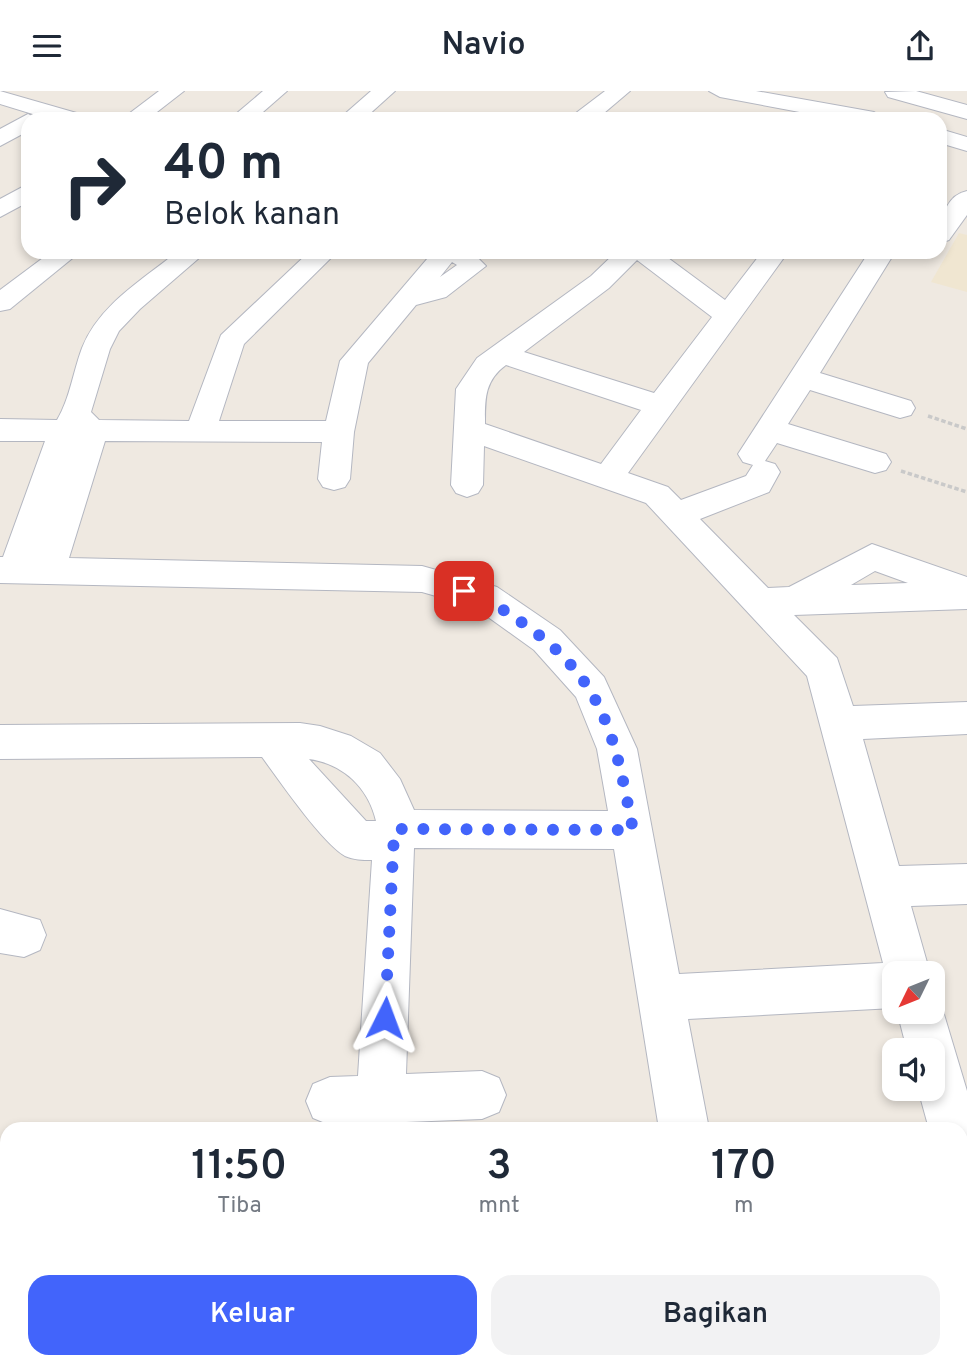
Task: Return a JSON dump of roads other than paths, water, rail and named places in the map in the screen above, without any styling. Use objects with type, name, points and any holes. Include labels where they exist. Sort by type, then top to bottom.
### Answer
[{"type":"street","points":[[143,112],[173,91]]},
{"type":"street","points":[[250,112],[276,91]]},
{"type":"street","points":[[358,112],[384,91]]},
{"type":"street","points":[[592,112],[619,91]]},
{"type":"street","points":[[713,112],[730,94],[872,112],[897,91],[967,112]]},
{"type":"street","points":[[0,97],[26,112]]},
{"type":"street","points":[[42,112],[64,97]]},
{"type":"street","points":[[793,112],[802,105]]},
{"type":"street","points":[[0,139],[21,125]]},
{"type":"street","points":[[947,138],[967,143]]},
{"type":"street","points":[[0,210],[21,196]]},
{"type":"street","points":[[947,225],[967,198]]},
{"type":"street","points":[[0,303],[58,259]]},
{"type":"street","points":[[185,259],[126,309],[101,338],[78,427],[21,570],[422,579],[485,597],[547,640],[591,688],[617,749],[683,1122]]},
{"type":"street","points":[[200,432],[231,341],[317,259]]},
{"type":"street","points":[[334,479],[339,432],[354,361],[444,259]]},
{"type":"street","points":[[467,485],[471,389],[487,365],[600,282],[624,259]]},
{"type":"street","points":[[652,259],[728,315]]},
{"type":"street","points":[[607,478],[770,259]]},
{"type":"street","points":[[676,515],[758,484],[763,452],[802,377],[878,259]]},
{"type":"street","points":[[501,354],[661,406]]},
{"type":"street","points":[[802,377],[900,408]]},
{"type":"street","points":[[0,430],[78,427],[200,432],[339,432]]},
{"type":"street","points":[[470,430],[657,495],[676,515],[776,601],[824,669],[905,961]]},
{"type":"street","points":[[763,452],[875,463]]},
{"type":"street","points":[[776,601],[967,593]]},
{"type":"street","points":[[839,723],[967,718]]},
{"type":"street","points":[[273,741],[311,792],[357,841],[377,840],[396,832],[633,830]]},
{"type":"street","points":[[0,742],[324,743],[345,750],[372,769],[394,808],[396,832],[381,1097]]},
{"type":"street","points":[[884,887],[967,884]]},
{"type":"street","points":[[659,999],[882,986]]},
{"type":"street","points":[[945,1085],[956,1111]]},
{"type":"street","points":[[330,1101],[482,1095]]}]
